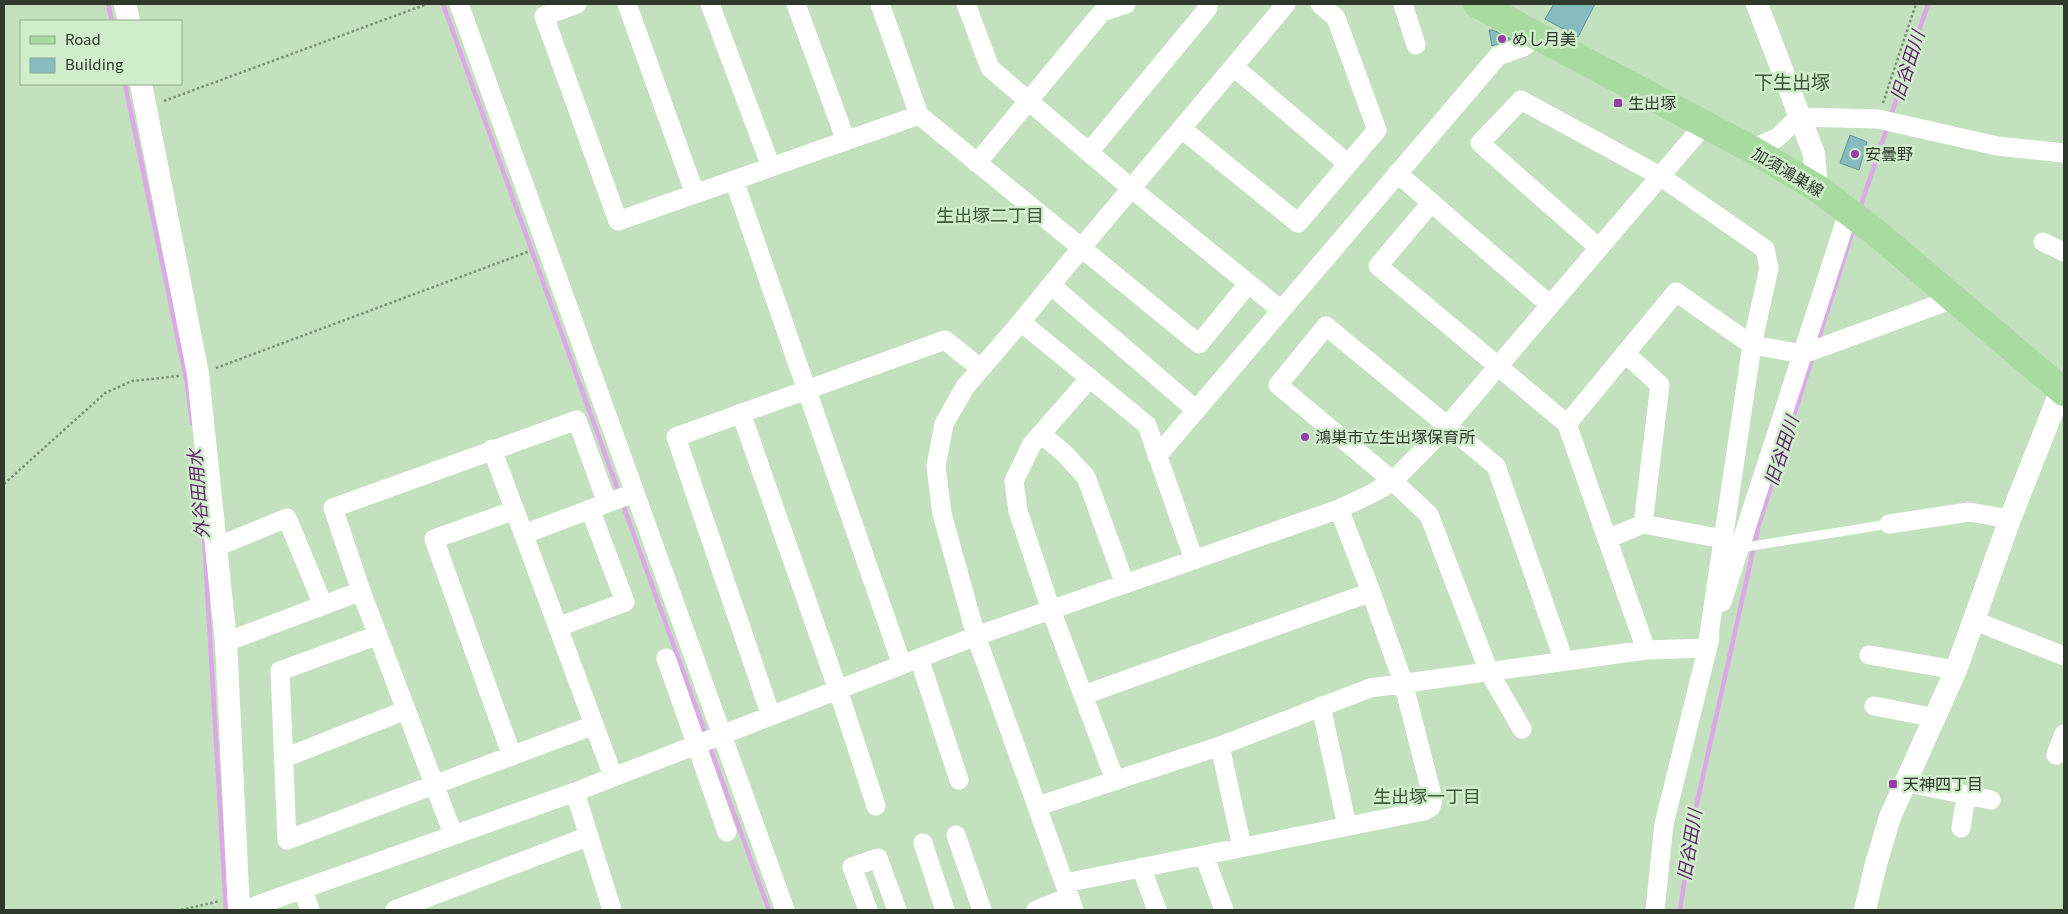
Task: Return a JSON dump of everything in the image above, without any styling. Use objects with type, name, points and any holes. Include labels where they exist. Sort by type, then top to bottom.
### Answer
[{"type":"main road","name":"加須鴻巣線","points":[[1477,4],[1751,149],[1817,188],[1849,210],[1953,299],[2063,389]]},
{"type":"street","points":[[126,4],[129,20]]},
{"type":"street","points":[[458,4],[784,910]]},
{"type":"street","points":[[577,4],[544,16],[618,221],[919,115]]},
{"type":"street","points":[[627,4],[695,194]]},
{"type":"street","points":[[710,4],[771,167]]},
{"type":"street","points":[[796,4],[846,140]]},
{"type":"street","points":[[880,4],[919,115],[1199,344],[1248,284]]},
{"type":"street","points":[[966,4],[990,68],[1132,189],[1280,310]]},
{"type":"street","points":[[978,163],[1102,12],[1107,7],[1126,4]]},
{"type":"street","points":[[1089,152],[1208,8],[1208,4]]},
{"type":"street","points":[[1069,897],[976,636],[942,514],[936,466],[944,424],[965,387],[980,368],[1052,286],[1082,247],[1286,4]]},
{"type":"street","points":[[1182,129],[1298,223],[1377,130],[1336,18],[1320,4]]},
{"type":"street","points":[[1403,4],[1416,45]]},
{"type":"street","points":[[1757,4],[1814,154],[1817,188]]},
{"type":"street","points":[[1157,456],[1498,56],[1523,47],[1538,36]]},
{"type":"street","points":[[1234,67],[1348,164]]},
{"type":"street","points":[[142,85],[198,374],[226,642],[240,906],[302,889],[452,834],[575,792],[976,636],[1339,509],[1374,493],[1393,481],[1448,425],[1704,125]]},
{"type":"street","points":[[1599,248],[1480,143],[1521,100],[1660,176],[1765,250],[1768,268],[1752,344],[1707,648]]},
{"type":"street","points":[[1751,149],[1777,138],[1799,117],[1878,119],[1997,146],[2064,153]]},
{"type":"street","points":[[1397,173],[1550,305]]},
{"type":"street","points":[[734,180],[902,665]]},
{"type":"street","points":[[1431,203],[1378,266],[1567,424],[1646,650]]},
{"type":"street","points":[[1655,910],[1664,824],[1707,648],[1804,354],[1849,210]]},
{"type":"street","points":[[2043,242],[2064,252]]},
{"type":"street","points":[[1052,286],[1196,410]]},
{"type":"street","points":[[1567,424],[1676,292],[1752,344],[1804,354],[1953,299]]},
{"type":"street","points":[[1021,322],[1147,425],[1194,560]]},
{"type":"street","points":[[1522,729],[1489,672],[1429,514],[1393,481],[1278,385],[1326,326],[1496,466],[1564,661]]},
{"type":"street","points":[[772,716],[676,438],[806,389],[945,340],[980,368]]},
{"type":"street","points":[[1625,353],[1660,385],[1643,524]]},
{"type":"street","points":[[1090,378],[1032,444],[1014,481],[1018,511],[1051,610],[1115,780]]},
{"type":"street","points":[[1865,910],[1890,817],[1904,782],[1936,718],[1956,670],[2010,519],[2063,389]]},
{"type":"street","points":[[741,413],[838,690],[876,806]]},
{"type":"street","points":[[452,834],[436,786],[361,591],[333,508],[492,449],[577,420],[598,506],[625,602],[558,627]]},
{"type":"street","points":[[1041,434],[1064,453],[1086,477],[1125,584]]},
{"type":"street","points":[[492,449],[613,776]]},
{"type":"street","points":[[524,534],[634,493]]},
{"type":"street","points":[[1036,910],[1141,867],[1424,811],[1431,807],[1432,800],[1404,682],[1339,509]]},
{"type":"street","points":[[512,756],[434,539],[515,510]]},
{"type":"street","points":[[1889,524],[1969,512],[2010,519]]},
{"type":"street","points":[[216,547],[288,518],[323,605]]},
{"type":"street","points":[[1607,539],[1643,524],[1722,539]]},
{"type":"street","points":[[226,642],[361,591]]},
{"type":"street","points":[[1084,695],[1371,592]]},
{"type":"street","points":[[1975,621],[2064,656]]},
{"type":"street","points":[[378,635],[280,671],[287,840],[436,786],[594,725]]},
{"type":"street","points":[[1038,806],[1220,746],[1370,688],[1646,650],[1707,648]]},
{"type":"street","points":[[1869,656],[1956,670]]},
{"type":"street","points":[[666,658],[727,832]]},
{"type":"street","points":[[919,658],[959,780]]},
{"type":"street","points":[[1321,706],[1347,826]]},
{"type":"street","points":[[1874,706],[1936,718]]},
{"type":"street","points":[[284,758],[406,710]]},
{"type":"street","points":[[2056,755],[2064,734]]},
{"type":"street","points":[[1220,746],[1242,847]]},
{"type":"street","points":[[1904,782],[1991,800]]},
{"type":"street","points":[[575,792],[610,910]]},
{"type":"street","points":[[1961,828],[1966,796]]},
{"type":"street","points":[[956,835],[982,910]]},
{"type":"street","points":[[394,910],[589,836]]},
{"type":"street","points":[[923,843],[945,910]]},
{"type":"street","points":[[1204,855],[1224,910]]},
{"type":"street","points":[[868,910],[852,867],[878,858],[897,910]]},
{"type":"street","points":[[1141,867],[1156,910]]},
{"type":"street","points":[[302,889],[310,910]]},
{"type":"lane","points":[[1740,548],[1889,524]]},
{"type":"path","points":[[146,106],[427,4]]},
{"type":"path","points":[[1878,119],[1916,4]]},
{"type":"path","points":[[4,484],[105,393],[132,381],[198,374],[524,253],[546,247]]},
{"type":"path","points":[[181,910],[240,906]]},
{"type":"building","points":[[1554,4],[1595,4],[1578,37],[1545,19]]},
{"type":"building","points":[[1489,30],[1493,30],[1511,39],[1492,46]]},
{"type":"building","points":[[1850,135],[1867,142],[1859,170],[1840,163]]},
{"type":"waterway","name":"外谷田用水","points":[[108,4],[112,20]]},
{"type":"waterway","points":[[443,4],[619,493]]},
{"type":"waterway","name":"旧谷田川","points":[[1890,118],[1928,4]]},
{"type":"waterway","name":"外谷田用水","points":[[125,85],[187,383],[192,423]]},
{"type":"waterway","name":"旧谷田川","points":[[1860,208],[1888,125]]},
{"type":"waterway","name":"旧谷田川","points":[[1817,344],[1854,227]]},
{"type":"waterway","name":"旧谷田川","points":[[1680,910],[1695,812],[1759,524],[1813,356]]},
{"type":"waterway","points":[[622,502],[706,735]]},
{"type":"waterway","name":"外谷田用水","points":[[204,537],[226,910]]},
{"type":"waterway","points":[[709,745],[769,910]]},
{"type":"place","name":"めし月美","points":[[1502,39]]},
{"type":"place","name":"生出塚","points":[[1618,103]]},
{"type":"place","name":"安曇野","points":[[1855,154]]},
{"type":"place","name":"鴻巣市立生出塚保育所","points":[[1305,437]]},
{"type":"place","name":"天神四丁目","points":[[1893,784]]},
{"type":"district","name":"下生出塚","points":[[1792,82]]},
{"type":"district","name":"生出塚二丁目","points":[[990,216]]},
{"type":"district","name":"生出塚一丁目","points":[[1427,797]]}]
